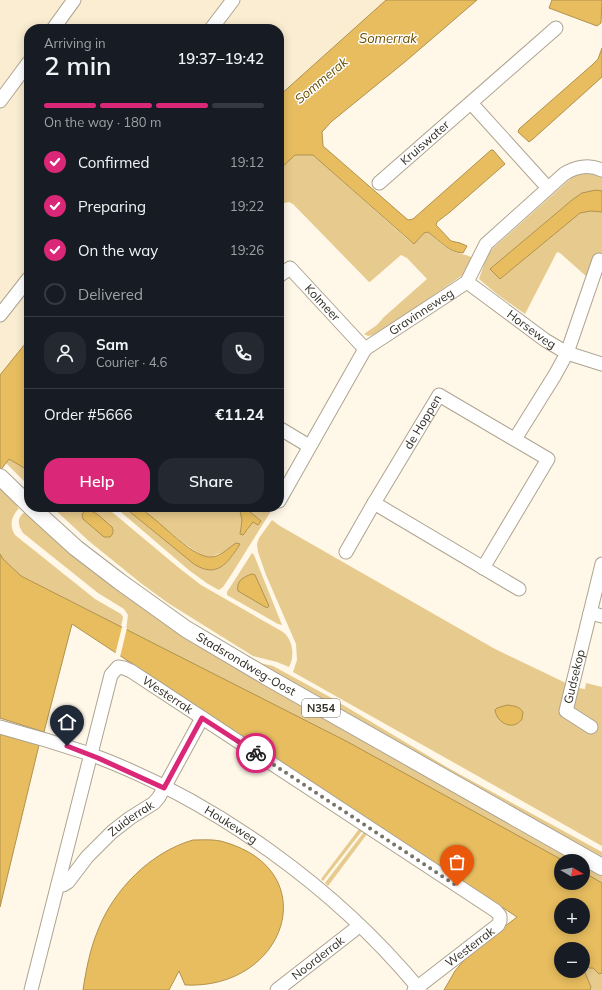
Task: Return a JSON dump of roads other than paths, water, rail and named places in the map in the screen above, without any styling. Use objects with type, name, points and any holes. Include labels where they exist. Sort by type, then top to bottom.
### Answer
[{"type":"main road","points":[[0,477],[24,500]]},
{"type":"main road","name":"Stadsrondweg-Oost","points":[[37,512],[76,548],[186,629],[274,681],[602,867]]},
{"type":"street","points":[[57,24],[74,0]]},
{"type":"street","points":[[215,24],[232,0]]},
{"type":"street","name":"Kruiswater","points":[[379,183],[556,28]]},
{"type":"street","points":[[0,101],[24,69]]},
{"type":"street","points":[[471,103],[548,188]]},
{"type":"street","name":"Gravinneweg","points":[[284,491],[365,349],[467,282],[486,244],[564,174],[572,168],[590,166],[602,170]]},
{"type":"street","points":[[515,439],[555,376],[567,353],[599,260],[602,261]]},
{"type":"street","name":"Kolmeer","points":[[284,272],[290,268],[365,349]]},
{"type":"street","name":"Horseweg","points":[[467,282],[545,340],[567,353],[602,364]]},
{"type":"street","points":[[0,315],[24,284]]},
{"type":"street","name":"de Hoppen","points":[[346,552],[439,395],[548,459],[482,568]]},
{"type":"street","points":[[284,431],[309,446]]},
{"type":"street","points":[[374,503],[519,589]]},
{"type":"street","name":"Gudsekop","points":[[591,727],[566,711],[596,614],[602,564]]},
{"type":"street","name":"Westerrak","points":[[91,755],[111,675],[118,667],[124,668],[131,671],[490,907],[500,916],[498,925],[417,989]]},
{"type":"street","name":"Zuiderrak","points":[[58,885],[63,885],[68,882],[99,844],[130,818],[154,803],[159,797],[202,718]]},
{"type":"street","name":"Houkeweg","points":[[0,726],[43,738],[91,755],[164,788],[221,819],[270,851],[319,889],[359,925],[417,989]]},
{"type":"street","points":[[31,990],[91,755]]},
{"type":"street","name":"Noorderrak","points":[[276,990],[359,925]]},
{"type":"water","name":"Somerrak","points":[[386,0],[477,0],[406,61],[331,122],[322,132],[323,146],[408,220],[413,219],[491,150],[493,150],[505,164],[437,222],[436,225],[451,241],[467,246],[463,253],[453,251],[448,248],[428,232],[424,233],[414,244],[313,155],[295,155],[284,165],[284,92]]},
{"type":"water","points":[[552,0],[602,0],[601,23],[597,26],[549,8]]},
{"type":"water","points":[[602,48],[602,77],[529,142],[518,132],[519,129],[592,65],[598,59]]},
{"type":"water","points":[[596,190],[602,191],[602,212],[591,211],[580,213],[500,279],[490,269],[572,200],[582,193]]},
{"type":"water","points":[[24,345],[24,468],[9,459],[0,471],[0,375]]},
{"type":"water","points":[[84,512],[93,512],[97,514],[112,527],[112,535],[110,537],[104,537],[83,519],[82,514]]},
{"type":"water","points":[[130,512],[145,512],[155,519],[183,544],[202,555],[214,557],[221,554],[236,543],[240,544],[231,557],[221,567],[209,570],[194,564]]},
{"type":"water","points":[[240,512],[250,512],[261,521],[258,525],[253,522],[243,535],[240,534],[242,520]]},
{"type":"water","points":[[0,554],[3,559],[21,576],[346,741],[554,855],[554,890],[590,890],[590,876],[602,883],[602,973],[599,974],[593,968],[590,968],[590,942],[554,942],[554,978],[587,978],[591,987],[590,990],[444,990],[455,971],[469,954],[517,917],[72,624],[44,732],[0,718]]},
{"type":"water","points":[[252,574],[255,575],[269,606],[267,608],[238,591],[239,582]]},
{"type":"water","points":[[507,705],[518,707],[523,712],[522,719],[519,723],[515,725],[506,724],[496,715],[495,710],[497,708]]},
{"type":"water","points":[[0,734],[39,745],[0,907]]},
{"type":"water","points":[[193,840],[213,840],[224,842],[256,857],[275,877],[283,901],[281,926],[269,950],[248,969],[220,981],[185,985],[179,971],[169,990],[83,990],[85,975],[95,937],[114,900],[136,874],[149,863],[163,853]]},
{"type":"water label","name":"Sommerak","points":[[321,80]]}]
